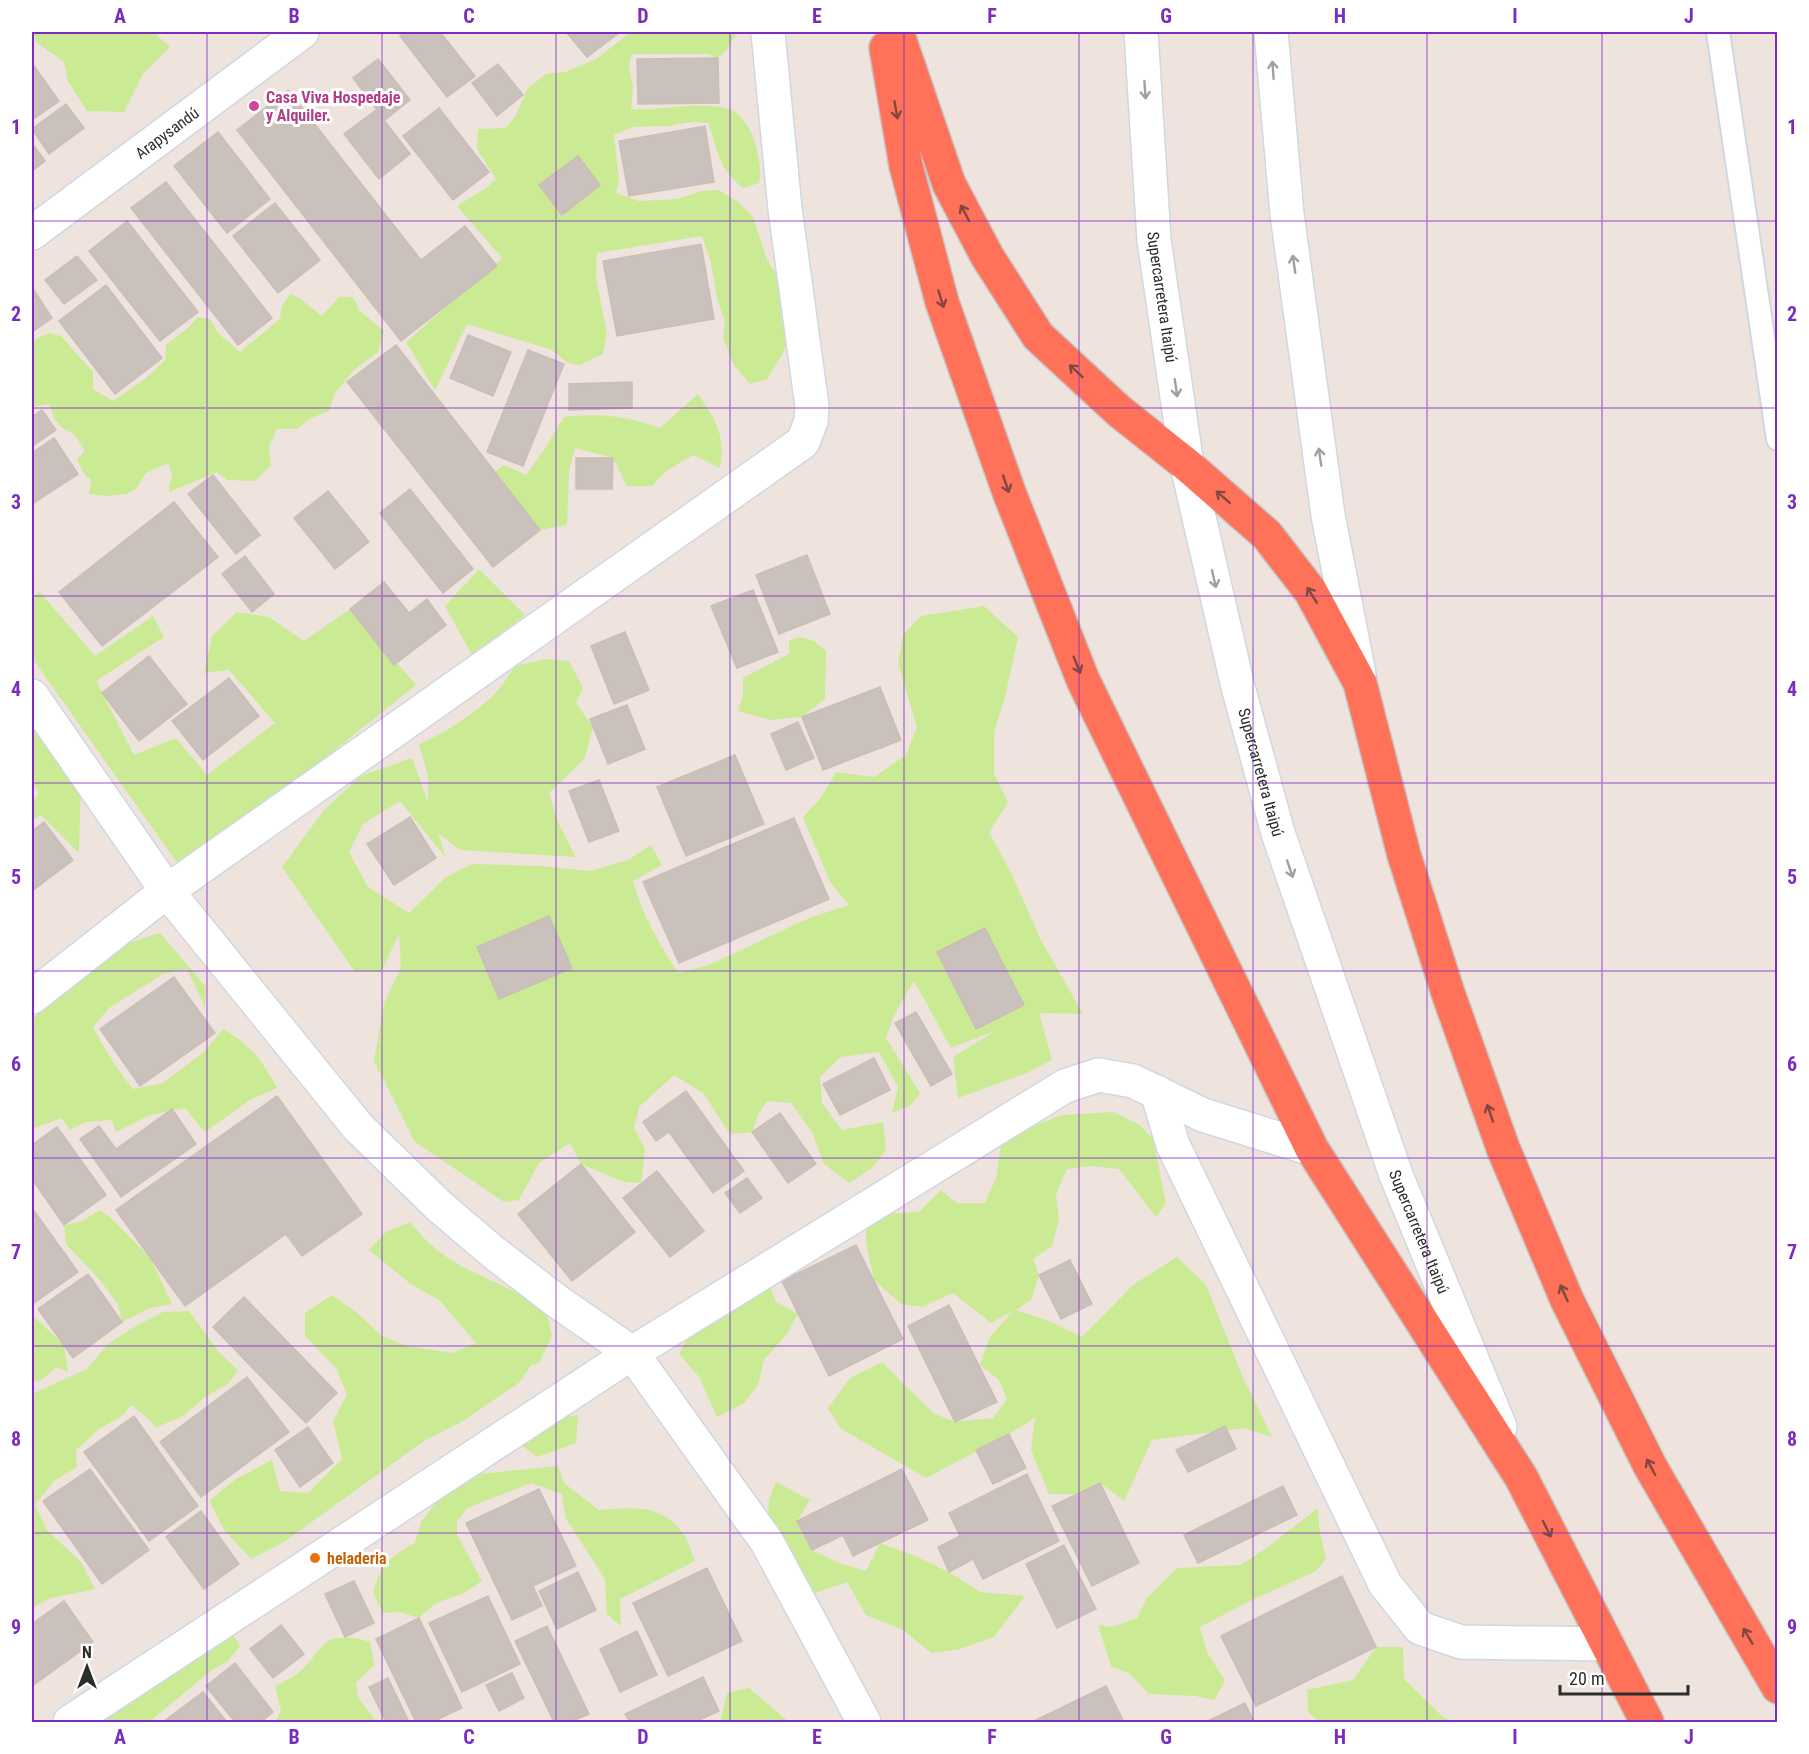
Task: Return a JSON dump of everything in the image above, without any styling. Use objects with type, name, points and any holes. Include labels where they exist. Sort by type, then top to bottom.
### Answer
[{"type":"highway","points":[[883,32],[906,166],[942,302],[1009,492],[1083,680],[1311,1149],[1521,1477],[1647,1722]]},
{"type":"highway","points":[[897,32],[949,184],[987,256],[1038,336],[1119,411],[1187,465],[1267,535],[1311,592],[1360,683],[1404,855],[1448,993],[1503,1148],[1568,1300],[1650,1466],[1778,1687]]},
{"type":"street","name":"Arapysandú","points":[[32,233],[302,32]]},
{"type":"street","points":[[32,997],[167,891],[803,442],[812,406],[785,209],[768,32]]},
{"type":"street","name":"Supercarretera Itaipú","points":[[1142,32],[1154,240],[1187,465],[1238,687],[1282,844],[1396,1175],[1521,1477]]},
{"type":"street","points":[[1271,32],[1287,214],[1328,515],[1360,683]]},
{"type":"street","points":[[32,696],[167,891],[336,1102],[365,1134],[439,1206],[493,1252],[558,1302],[632,1353],[767,1542],[864,1722]]},
{"type":"street","points":[[70,1722],[632,1353],[1065,1086],[1099,1075],[1133,1081],[1203,1115],[1311,1149]]},
{"type":"street","points":[[1156,1092],[1173,1145],[1386,1584],[1420,1628],[1461,1642],[1607,1644]]},
{"type":"lane","points":[[1718,32],[1778,439]]},
{"type":"green space","points":[[33,32],[153,32],[170,47],[143,74],[124,112],[87,111],[68,81],[64,62],[36,42]]},
{"type":"green space","points":[[631,32],[737,32],[727,50],[718,58],[708,54],[632,54],[629,65],[633,88],[631,109],[706,105],[734,111],[747,125],[755,141],[760,169],[759,183],[743,188],[734,180],[723,166],[708,123],[691,122],[669,126],[633,127],[614,135],[619,180],[616,193],[639,201],[677,199],[702,191],[719,190],[737,201],[753,217],[767,260],[789,291],[799,316],[783,353],[767,379],[750,384],[734,365],[723,338],[725,321],[702,236],[597,253],[596,279],[607,333],[603,354],[580,365],[568,363],[552,350],[467,324],[435,390],[406,342],[502,258],[457,206],[496,179],[477,149],[478,129],[506,128],[516,115],[528,88],[546,74],[565,72],[596,59]]},
{"type":"green space","points":[[290,294],[299,298],[322,316],[339,297],[353,297],[360,311],[384,331],[378,352],[354,370],[335,393],[329,411],[311,418],[297,429],[277,429],[269,447],[271,465],[255,481],[227,480],[217,472],[169,492],[172,474],[168,463],[146,473],[136,489],[127,494],[106,496],[89,494],[91,480],[84,474],[77,459],[85,451],[75,435],[55,420],[49,404],[32,407],[32,341],[49,333],[61,336],[93,372],[93,389],[113,401],[145,379],[165,360],[166,345],[198,317],[210,319],[218,333],[240,352],[280,319],[281,308]]},
{"type":"green space","points":[[698,394],[718,429],[722,447],[720,468],[693,455],[665,472],[652,486],[627,486],[613,458],[575,448],[569,471],[567,525],[540,530],[495,472],[504,465],[526,475],[564,417],[613,416],[660,428]]},
{"type":"green space","points":[[479,569],[525,615],[472,655],[445,606]]},
{"type":"green space","points":[[39,591],[95,656],[153,616],[164,637],[96,681],[134,755],[176,738],[207,775],[275,723],[229,670],[204,673],[212,636],[237,612],[269,617],[304,641],[350,609],[416,685],[183,871],[32,658],[32,599]]},
{"type":"green space","points":[[984,606],[1018,637],[1005,697],[994,732],[994,774],[1008,802],[989,832],[1012,875],[1041,940],[1083,1014],[1039,1013],[1052,1060],[1027,1073],[958,1098],[953,1057],[997,1030],[951,1048],[914,981],[894,1015],[886,1038],[920,1093],[911,1105],[892,1113],[898,1087],[879,1052],[841,1057],[820,1077],[822,1103],[842,1130],[883,1122],[886,1150],[872,1168],[849,1183],[824,1164],[812,1132],[791,1103],[767,1101],[758,1115],[752,1132],[730,1134],[703,1093],[674,1075],[639,1107],[634,1128],[645,1149],[641,1183],[624,1182],[581,1164],[570,1143],[539,1163],[519,1200],[504,1202],[415,1142],[374,1061],[384,1003],[401,968],[399,934],[381,972],[355,972],[282,867],[324,810],[361,776],[412,758],[428,802],[428,775],[419,744],[451,727],[483,705],[499,689],[515,666],[546,659],[569,661],[583,688],[576,703],[593,727],[585,758],[549,793],[558,822],[576,857],[460,850],[438,833],[446,858],[400,801],[363,824],[349,852],[368,887],[409,913],[446,877],[472,864],[540,866],[591,871],[628,860],[651,845],[662,865],[633,881],[646,917],[678,973],[709,965],[809,918],[849,905],[830,882],[803,817],[820,799],[836,772],[874,777],[906,755],[917,727],[898,663],[903,635],[921,616]]},
{"type":"green space","points":[[799,637],[814,641],[826,651],[825,699],[802,717],[770,720],[738,711],[743,695],[743,678],[789,654],[789,641]]},
{"type":"green space","points":[[32,700],[81,778],[79,853],[41,815],[32,821],[32,801],[39,794],[32,782]]},
{"type":"green space","points":[[160,933],[206,987],[205,1007],[187,969],[163,974],[109,1008],[93,1027],[127,1082],[133,1089],[163,1083],[204,1052],[223,1029],[255,1054],[277,1088],[250,1100],[205,1132],[185,1108],[150,1115],[116,1132],[112,1120],[86,1122],[70,1130],[62,1118],[32,1129],[32,1019],[129,943]]},
{"type":"green space","points":[[1113,1112],[1140,1125],[1153,1139],[1166,1203],[1156,1217],[1119,1169],[1090,1166],[1067,1169],[1056,1194],[1059,1219],[1052,1246],[1033,1259],[1039,1275],[1031,1300],[1016,1310],[1049,1321],[1082,1337],[1133,1285],[1177,1257],[1206,1285],[1244,1380],[1272,1437],[1244,1428],[1152,1440],[1124,1501],[1100,1483],[1078,1494],[1049,1494],[1031,1450],[1035,1418],[926,1478],[841,1429],[828,1408],[850,1378],[882,1362],[933,1413],[955,1422],[993,1418],[1007,1399],[999,1380],[980,1365],[990,1337],[1013,1311],[991,1323],[953,1293],[921,1307],[901,1304],[874,1280],[866,1242],[866,1215],[919,1212],[941,1190],[957,1203],[985,1203],[996,1178],[1002,1137],[1063,1115]]},
{"type":"green space","points":[[100,1210],[111,1218],[151,1259],[172,1304],[150,1308],[122,1322],[118,1304],[99,1279],[66,1244],[64,1225],[80,1222]]},
{"type":"green space","points":[[410,1222],[446,1257],[519,1294],[547,1313],[552,1336],[539,1363],[531,1365],[520,1382],[463,1421],[424,1441],[284,1542],[251,1559],[225,1531],[209,1501],[236,1479],[272,1460],[280,1491],[308,1493],[342,1459],[333,1421],[347,1395],[336,1368],[305,1336],[305,1313],[332,1295],[356,1312],[382,1336],[407,1346],[452,1353],[476,1343],[439,1300],[412,1285],[369,1250],[386,1232]]},
{"type":"green space","points":[[769,1285],[776,1302],[798,1314],[787,1334],[764,1360],[758,1385],[744,1403],[717,1417],[699,1377],[679,1354],[691,1331],[719,1321],[740,1298]]},
{"type":"green space","points":[[189,1311],[219,1352],[238,1370],[229,1383],[205,1397],[183,1416],[155,1428],[151,1421],[131,1405],[122,1416],[99,1429],[76,1450],[77,1467],[54,1481],[35,1505],[47,1530],[81,1562],[95,1589],[51,1598],[32,1608],[32,1394],[87,1369],[108,1344],[136,1326],[163,1312]]},
{"type":"green space","points":[[32,1315],[64,1345],[68,1372],[57,1367],[40,1381],[32,1382]]},
{"type":"green space","points":[[578,1415],[576,1443],[537,1457],[516,1441],[548,1419]]},
{"type":"green space","points":[[558,1466],[564,1483],[599,1510],[644,1509],[672,1522],[683,1534],[695,1561],[620,1599],[621,1626],[607,1614],[605,1579],[566,1519],[562,1494],[531,1483],[467,1508],[457,1522],[457,1535],[482,1581],[462,1594],[436,1603],[419,1618],[399,1612],[383,1613],[373,1593],[379,1575],[392,1558],[415,1543],[421,1522],[445,1491],[479,1474]]},
{"type":"green space","points":[[776,1482],[810,1500],[797,1521],[812,1550],[839,1563],[866,1571],[880,1543],[949,1572],[980,1592],[1025,1596],[994,1637],[960,1649],[931,1653],[903,1630],[866,1615],[847,1582],[812,1594],[767,1542],[769,1499]]},
{"type":"green space","points":[[1318,1508],[1319,1527],[1326,1559],[1316,1571],[1200,1627],[1207,1652],[1225,1681],[1214,1700],[1195,1696],[1149,1694],[1130,1674],[1111,1666],[1098,1625],[1112,1627],[1137,1618],[1147,1598],[1177,1568],[1241,1565]]},
{"type":"green space","points":[[227,1624],[240,1646],[228,1661],[212,1670],[149,1722],[96,1722],[170,1672],[189,1664],[203,1646]]},
{"type":"green space","points":[[335,1638],[356,1638],[370,1642],[374,1665],[356,1683],[358,1698],[377,1722],[336,1722],[333,1720],[331,1722],[275,1722],[281,1710],[275,1686],[301,1671],[322,1647]]},
{"type":"green space","points":[[1376,1647],[1403,1647],[1404,1679],[1443,1717],[1452,1722],[1319,1722],[1308,1712],[1307,1690],[1353,1680]]},
{"type":"green space","points":[[749,1688],[789,1722],[720,1722],[727,1693]]},
{"type":"building","points":[[405,32],[440,32],[475,76],[447,97],[400,36]]},
{"type":"building","points":[[566,32],[620,32],[587,57]]},
{"type":"building","points":[[718,58],[719,103],[638,104],[637,59]]},
{"type":"building","points":[[378,59],[410,100],[385,120],[353,78]]},
{"type":"building","points":[[32,63],[59,101],[32,120]]},
{"type":"building","points":[[498,64],[523,95],[497,116],[472,83]]},
{"type":"building","points":[[288,90],[421,260],[465,226],[497,266],[401,341],[237,130]]},
{"type":"building","points":[[66,104],[84,128],[49,154],[32,129]]},
{"type":"building","points":[[439,108],[489,172],[453,200],[403,136]]},
{"type":"building","points":[[376,110],[410,154],[379,179],[344,134]]},
{"type":"building","points":[[705,126],[714,182],[629,196],[619,141]]},
{"type":"building","points":[[218,132],[270,199],[227,233],[174,166]]},
{"type":"building","points":[[32,143],[45,161],[32,171]]},
{"type":"building","points":[[578,156],[600,185],[562,215],[539,185]]},
{"type":"building","points":[[166,182],[272,318],[238,345],[131,208]]},
{"type":"building","points":[[275,203],[320,260],[278,293],[233,236]]},
{"type":"building","points":[[127,221],[198,312],[160,341],[89,251]]},
{"type":"building","points":[[701,244],[714,319],[617,336],[603,261]]},
{"type":"building","points":[[77,256],[97,280],[64,304],[45,280]]},
{"type":"building","points":[[106,285],[162,358],[115,394],[59,321]]},
{"type":"building","points":[[34,290],[52,318],[32,332],[32,292]]},
{"type":"building","points":[[468,335],[511,352],[493,396],[450,378]]},
{"type":"building","points":[[396,345],[540,530],[493,567],[347,382]]},
{"type":"building","points":[[528,350],[564,364],[523,466],[487,452]]},
{"type":"building","points":[[632,382],[632,408],[569,410],[569,384]]},
{"type":"building","points":[[42,410],[56,430],[34,445],[32,417]]},
{"type":"building","points":[[54,438],[78,474],[32,504],[32,453]]},
{"type":"building","points":[[576,458],[613,458],[612,489],[576,489]]},
{"type":"building","points":[[213,475],[260,535],[236,554],[188,494]]},
{"type":"building","points":[[410,489],[473,569],[443,593],[380,513]]},
{"type":"building","points":[[328,491],[369,542],[335,569],[294,518]]},
{"type":"building","points":[[174,502],[218,557],[102,646],[59,592]]},
{"type":"building","points":[[807,555],[830,614],[779,634],[756,575]]},
{"type":"building","points":[[245,556],[274,594],[252,612],[222,574]]},
{"type":"building","points":[[384,582],[409,613],[427,599],[446,625],[394,665],[350,609]]},
{"type":"building","points":[[753,590],[778,652],[737,668],[711,606]]},
{"type":"building","points":[[625,632],[649,690],[614,704],[591,646]]},
{"type":"building","points":[[149,656],[187,704],[139,741],[102,693]]},
{"type":"building","points":[[229,678],[259,716],[203,760],[172,721]]},
{"type":"building","points":[[880,687],[901,740],[823,770],[802,717]]},
{"type":"building","points":[[627,705],[645,749],[608,764],[590,719]]},
{"type":"building","points":[[798,722],[814,758],[786,770],[771,734]]},
{"type":"building","points":[[735,755],[764,824],[686,856],[657,787]]},
{"type":"building","points":[[599,780],[619,831],[589,842],[569,791]]},
{"type":"building","points":[[410,817],[436,858],[394,885],[367,844]]},
{"type":"building","points":[[794,818],[829,899],[679,963],[643,882]]},
{"type":"building","points":[[44,822],[73,860],[32,891],[32,831]]},
{"type":"building","points":[[549,916],[572,968],[499,999],[477,947]]},
{"type":"building","points":[[985,928],[1024,1005],[976,1029],[937,952]]},
{"type":"building","points":[[174,977],[215,1033],[140,1086],[100,1029]]},
{"type":"building","points":[[916,1012],[952,1074],[931,1086],[895,1023]]},
{"type":"building","points":[[874,1058],[890,1090],[840,1115],[823,1084]]},
{"type":"building","points":[[686,1091],[744,1171],[713,1193],[669,1132],[656,1141],[643,1122]]},
{"type":"building","points":[[277,1096],[362,1214],[302,1256],[286,1234],[185,1306],[116,1210]]},
{"type":"building","points":[[172,1109],[196,1144],[121,1197],[80,1139],[99,1126],[116,1149]]},
{"type":"building","points":[[780,1113],[816,1164],[788,1183],[752,1132]]},
{"type":"building","points":[[57,1127],[106,1195],[64,1225],[32,1179],[32,1145]]},
{"type":"building","points":[[581,1164],[635,1232],[572,1281],[518,1214]]},
{"type":"building","points":[[657,1171],[704,1231],[670,1257],[623,1198]]},
{"type":"building","points":[[747,1178],[762,1198],[740,1213],[725,1193]]},
{"type":"building","points":[[32,1208],[78,1272],[34,1303],[32,1300]]},
{"type":"building","points":[[856,1245],[903,1339],[829,1376],[782,1281]]},
{"type":"building","points":[[1070,1260],[1092,1304],[1061,1319],[1039,1275]]},
{"type":"building","points":[[88,1274],[122,1322],[73,1358],[38,1309]]},
{"type":"building","points":[[244,1297],[337,1393],[306,1423],[213,1327]]},
{"type":"building","points":[[949,1305],[997,1402],[955,1422],[908,1326]]},
{"type":"building","points":[[247,1377],[289,1432],[201,1497],[160,1442]]},
{"type":"building","points":[[134,1416],[198,1506],[149,1541],[84,1452]]},
{"type":"building","points":[[1225,1426],[1236,1449],[1188,1472],[1176,1450]]},
{"type":"building","points":[[308,1427],[333,1463],[300,1487],[275,1450]]},
{"type":"building","points":[[1009,1434],[1026,1468],[993,1484],[976,1450]]},
{"type":"building","points":[[90,1469],[149,1550],[102,1584],[43,1501]]},
{"type":"building","points":[[902,1469],[928,1520],[853,1556],[843,1535],[812,1550],[797,1521]]},
{"type":"building","points":[[1027,1474],[1059,1541],[983,1579],[973,1559],[949,1572],[938,1547],[960,1536],[949,1513]]},
{"type":"building","points":[[1100,1483],[1139,1563],[1092,1586],[1052,1506]]},
{"type":"building","points":[[1283,1486],[1297,1515],[1198,1563],[1184,1535]]},
{"type":"building","points":[[539,1489],[576,1566],[533,1586],[542,1606],[512,1620],[466,1523]]},
{"type":"building","points":[[201,1511],[239,1564],[204,1589],[166,1537]]},
{"type":"building","points":[[1064,1545],[1096,1609],[1057,1628],[1026,1564]]},
{"type":"building","points":[[707,1568],[742,1641],[668,1676],[633,1603]]},
{"type":"building","points":[[578,1572],[596,1610],[557,1629],[539,1591]]},
{"type":"building","points":[[1342,1576],[1376,1647],[1256,1706],[1221,1636]]},
{"type":"building","points":[[354,1581],[374,1623],[345,1637],[325,1594]]},
{"type":"building","points":[[488,1596],[520,1664],[462,1692],[429,1623]]},
{"type":"building","points":[[64,1601],[93,1642],[32,1686],[32,1624]]},
{"type":"building","points":[[419,1618],[462,1708],[432,1722],[416,1722],[376,1639]]},
{"type":"building","points":[[281,1625],[304,1654],[273,1678],[250,1649]]},
{"type":"building","points":[[547,1626],[589,1714],[570,1722],[554,1722],[515,1641]]},
{"type":"building","points":[[637,1631],[657,1675],[620,1692],[600,1649]]},
{"type":"building","points":[[235,1663],[273,1712],[261,1722],[235,1722],[206,1686]]},
{"type":"building","points":[[512,1673],[524,1698],[499,1711],[486,1685]]},
{"type":"building","points":[[703,1677],[719,1711],[695,1722],[630,1722],[625,1714]]},
{"type":"building","points":[[388,1678],[409,1722],[386,1722],[369,1687]]},
{"type":"building","points":[[1106,1686],[1124,1722],[1032,1722]]},
{"type":"building","points":[[203,1692],[227,1722],[163,1722]]},
{"type":"building","points":[[1245,1703],[1254,1722],[1206,1722]]},
{"type":"place","name":"Casa Viva Hospedaje y Alquiler.","points":[[254,106]]},
{"type":"place","name":"heladeria","points":[[315,1558]]}]
